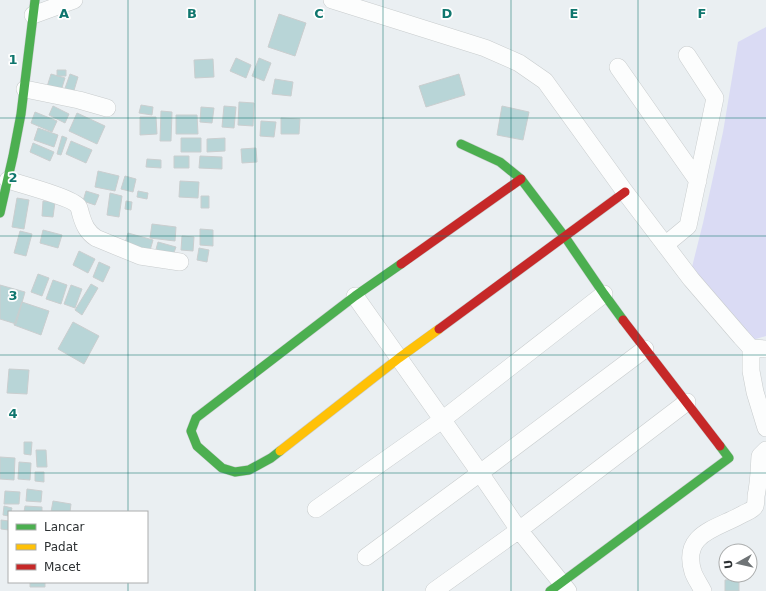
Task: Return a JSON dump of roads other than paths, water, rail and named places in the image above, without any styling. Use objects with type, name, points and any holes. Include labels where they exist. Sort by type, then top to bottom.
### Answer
[{"type":"street","points":[[0,213],[19,129],[34,8],[74,0]]},
{"type":"street","points":[[332,0],[485,48],[519,62],[545,81],[625,192],[691,279],[740,337],[758,348],[751,371],[755,392],[766,428]]},
{"type":"street","points":[[665,245],[688,226],[715,98],[687,55]]},
{"type":"street","points":[[618,67],[698,181]]},
{"type":"street","points":[[25,89],[79,100],[107,108]]},
{"type":"street","points":[[355,296],[560,588],[728,458],[604,294],[565,237],[520,179],[500,162],[461,144]]},
{"type":"street","points":[[520,179],[355,296],[196,418],[191,432],[197,446],[222,468],[235,472],[250,470],[271,458],[399,358],[625,192]]},
{"type":"street","points":[[8,180],[72,201],[78,206],[85,227],[90,234],[96,238],[140,256],[180,262]]},
{"type":"street","points":[[316,509],[442,420],[604,294]]},
{"type":"street","points":[[366,556],[480,473],[645,349]]},
{"type":"street","points":[[434,591],[519,530],[687,402]]},
{"type":"street","points":[[703,591],[693,573],[690,555],[696,541],[707,531],[739,517],[755,506],[759,483],[760,456],[766,450]]},
{"type":"water","points":[[766,27],[766,336],[746,342],[690,275],[723,132],[738,42]]}]
